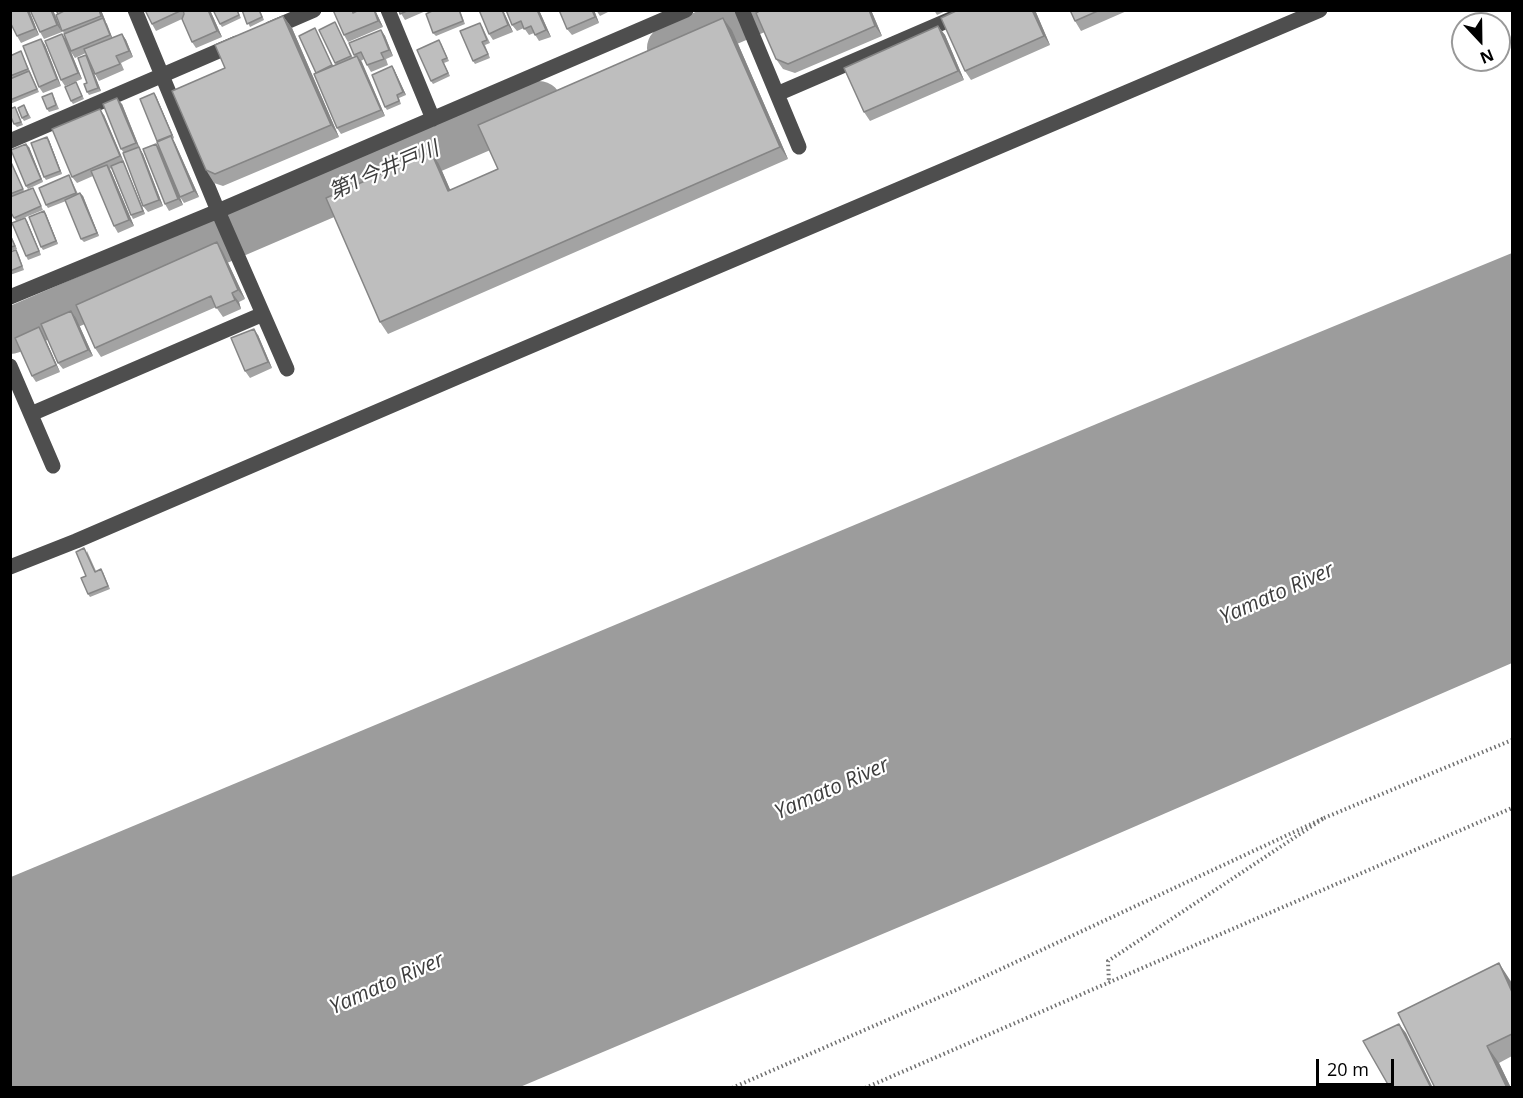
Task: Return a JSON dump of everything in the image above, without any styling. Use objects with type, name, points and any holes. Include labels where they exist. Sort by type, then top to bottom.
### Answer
[{"type":"street","points":[[135,10],[287,369]]},
{"type":"street","points":[[10,141],[314,10]]},
{"type":"street","points":[[388,10],[433,119]]},
{"type":"street","points":[[10,297],[219,212],[686,10]]},
{"type":"street","points":[[742,10],[799,147]]},
{"type":"street","points":[[777,93],[972,10]]},
{"type":"street","points":[[10,567],[76,541],[1320,10]]},
{"type":"street","points":[[30,413],[263,313]]},
{"type":"street","points":[[10,366],[53,466]]},
{"type":"path","points":[[732,1088],[956,990],[1324,818],[1512,740]]},
{"type":"path","points":[[865,1088],[1512,808]]},
{"type":"path","points":[[1108,983],[1108,961],[1324,818]]},
{"type":"water","name":"Yamato River","points":[[1512,253],[1512,663],[1046,865],[520,1087],[11,1087],[11,877]]},
{"type":"building","points":[[10,10],[27,10],[35,29],[17,36],[10,22]]},
{"type":"building","points":[[30,10],[51,10],[57,25],[40,32]]},
{"type":"building","points":[[66,10],[99,10],[101,16],[62,31],[56,15]]},
{"type":"building","points":[[145,10],[180,10],[180,11],[152,24]]},
{"type":"building","points":[[183,10],[208,10],[217,31],[192,42],[182,19]]},
{"type":"building","points":[[213,10],[237,10],[239,15],[220,24]]},
{"type":"building","points":[[242,10],[259,10],[262,17],[247,24]]},
{"type":"building","points":[[333,10],[352,10],[353,13],[359,10],[374,10],[378,21],[344,35]]},
{"type":"building","points":[[434,10],[459,10],[463,21],[433,33],[426,14]]},
{"type":"building","points":[[479,10],[502,10],[508,25],[489,34]]},
{"type":"building","points":[[506,10],[537,10],[546,30],[535,35],[531,26],[524,29],[521,21],[512,25]]},
{"type":"building","points":[[559,10],[592,10],[595,17],[567,29]]},
{"type":"building","points":[[761,10],[869,10],[875,26],[788,64],[776,59],[756,13]]},
{"type":"building","points":[[958,10],[1032,10],[1044,36],[965,71],[941,18]]},
{"type":"building","points":[[1070,10],[1100,10],[1075,21]]},
{"type":"building","points":[[283,16],[331,125],[215,174],[206,170],[172,91],[225,68],[215,45]]},
{"type":"building","points":[[103,18],[110,35],[71,51],[64,34]]},
{"type":"building","points":[[723,18],[780,147],[380,322],[326,198],[431,152],[448,191],[498,169],[478,125]]},
{"type":"building","points":[[335,22],[351,56],[335,63],[319,30]]},
{"type":"building","points":[[480,23],[487,40],[482,42],[488,54],[473,61],[460,31]]},
{"type":"building","points":[[938,26],[958,71],[864,112],[844,68]]},
{"type":"building","points":[[315,28],[332,65],[316,73],[299,36]]},
{"type":"building","points":[[381,30],[389,50],[381,53],[384,59],[367,65],[361,52],[354,55],[349,43]]},
{"type":"building","points":[[62,34],[78,73],[61,80],[45,41]]},
{"type":"building","points":[[122,34],[129,51],[116,56],[120,64],[95,74],[84,49]]},
{"type":"building","points":[[41,39],[57,79],[39,87],[23,46]]},
{"type":"building","points":[[439,40],[447,58],[442,60],[448,73],[431,81],[417,50]]},
{"type":"building","points":[[21,51],[28,69],[10,76],[10,56]]},
{"type":"building","points":[[86,55],[98,88],[87,92],[84,84],[87,83],[78,58]]},
{"type":"building","points":[[357,56],[381,110],[337,128],[314,74]]},
{"type":"building","points":[[392,66],[403,92],[397,95],[399,101],[385,107],[372,75]]},
{"type":"building","points":[[29,71],[37,89],[10,100],[10,79]]},
{"type":"building","points":[[76,82],[82,96],[71,101],[65,87]]},
{"type":"building","points":[[52,93],[56,105],[47,109],[42,97]]},
{"type":"building","points":[[154,93],[172,135],[157,141],[140,99]]},
{"type":"building","points":[[117,98],[136,143],[121,149],[103,104]]},
{"type":"building","points":[[24,105],[28,115],[22,118],[18,108]]},
{"type":"building","points":[[15,107],[21,122],[14,124],[10,109]]},
{"type":"building","points":[[100,109],[120,156],[72,177],[52,129]]},
{"type":"building","points":[[171,136],[194,191],[180,197],[157,142]]},
{"type":"building","points":[[47,137],[60,171],[44,177],[31,143]]},
{"type":"building","points":[[26,144],[41,179],[26,186],[11,150]]},
{"type":"building","points":[[156,144],[178,199],[165,204],[143,149]]},
{"type":"building","points":[[139,147],[159,200],[143,206],[123,153]]},
{"type":"building","points":[[10,160],[23,189],[10,194]]},
{"type":"building","points":[[123,161],[143,211],[131,215],[111,166]]},
{"type":"building","points":[[107,165],[129,220],[114,226],[91,171]]},
{"type":"building","points":[[69,175],[76,193],[46,205],[39,188]]},
{"type":"building","points":[[33,188],[41,206],[14,218],[10,211],[10,197]]},
{"type":"building","points":[[80,193],[97,233],[81,239],[65,200]]},
{"type":"building","points":[[44,211],[56,241],[41,247],[29,217]]},
{"type":"building","points":[[25,218],[39,251],[26,256],[12,223]]},
{"type":"building","points":[[10,235],[15,246],[10,247]]},
{"type":"building","points":[[217,242],[238,290],[232,293],[235,300],[216,308],[211,296],[95,348],[76,305]]},
{"type":"building","points":[[16,250],[22,266],[10,271],[10,252]]},
{"type":"building","points":[[71,311],[88,350],[58,363],[41,324]]},
{"type":"building","points":[[39,327],[56,365],[32,376],[15,338]]},
{"type":"building","points":[[254,329],[268,362],[245,371],[231,338]]},
{"type":"building","points":[[84,548],[95,572],[101,569],[108,586],[88,594],[81,578],[86,576],[76,552]]},
{"type":"building","points":[[1499,963],[1512,992],[1512,1034],[1487,1046],[1507,1088],[1435,1088],[1398,1013]]},
{"type":"building","points":[[1399,1024],[1431,1088],[1390,1088],[1363,1041]]},
{"type":"waterway","name":"第1今井戸川","points":[[670,48],[758,10]]},
{"type":"waterway","name":"第1今井戸川","points":[[10,331],[539,104]]}]
